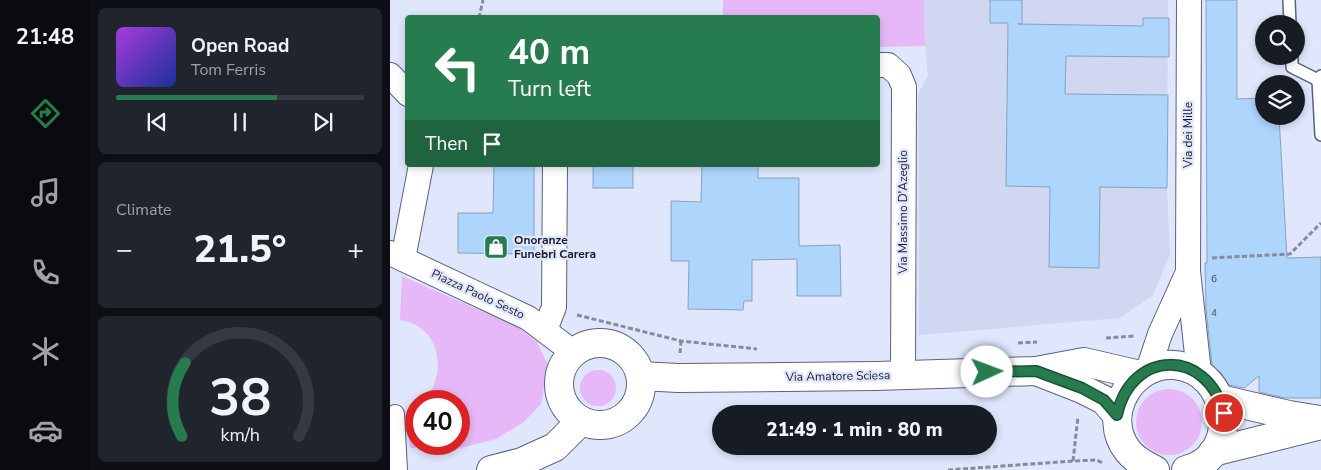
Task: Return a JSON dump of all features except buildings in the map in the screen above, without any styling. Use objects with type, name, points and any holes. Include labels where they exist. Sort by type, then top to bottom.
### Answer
[{"type":"street","name":"Via dei Mille","points":[[1189,0],[1188,265],[1199,373]]},
{"type":"street","name":"Via Massimo D'Azeglio","points":[[880,65],[888,65],[899,75],[904,88],[902,376]]},
{"type":"street","points":[[390,75],[405,91]]},
{"type":"street","points":[[396,256],[420,167]]},
{"type":"street","points":[[545,330],[554,307],[555,167]]},
{"type":"street","name":"Piazza Paolo Sesto","points":[[396,256],[528,318],[573,352]]},
{"type":"street","name":"Via dei Mille","points":[[1144,372],[1188,265]]},
{"type":"street","points":[[596,343],[617,346],[630,356],[641,376],[640,398],[634,408],[624,418],[607,425],[595,426],[581,421],[572,415],[564,404],[559,387],[564,364],[573,352],[596,343]]},
{"type":"street","name":"Via Amatore Sciesa","points":[[641,376],[678,378],[902,376],[1036,371],[1084,362],[1144,372]]},
{"type":"street","points":[[1155,470],[1140,463],[1127,450],[1119,433],[1117,415],[1120,399],[1128,386],[1144,372],[1174,365],[1199,373],[1212,385],[1220,399],[1224,413],[1224,427],[1220,440],[1213,452],[1202,462],[1186,470]]},
{"type":"street","name":"Via Amatore Sciesa","points":[[1036,371],[1082,388],[1104,400],[1117,415]]},
{"type":"street","points":[[1220,399],[1289,415],[1321,420]]},
{"type":"street","points":[[395,414],[398,470]]},
{"type":"street","points":[[491,470],[522,462],[555,447],[581,421]]},
{"type":"street","points":[[1213,452],[1321,425]]},
{"type":"lane","points":[[1289,0],[1290,15]]},
{"type":"lane","points":[[1292,65],[1292,67],[1319,78],[1321,135]]},
{"type":"path","points":[[480,15],[483,0]]},
{"type":"path","points":[[1188,265],[1290,254],[1321,223]]},
{"type":"path","points":[[554,307],[565,312],[681,341],[767,349]]},
{"type":"path","points":[[1103,338],[1160,334]]},
{"type":"path","points":[[1009,343],[1038,342]]},
{"type":"path","points":[[948,470],[1097,460],[1109,467]]},
{"type":"shaded area","points":[[723,0],[924,0],[925,46],[880,47],[880,15],[723,15]]},
{"type":"shaded area","points":[[924,0],[1168,0],[1167,188],[1170,255],[1153,295],[1120,318],[919,335],[918,94],[928,76]]},
{"type":"shaded area","points":[[402,276],[518,327],[537,342],[548,365],[541,404],[524,422],[496,439],[470,446],[470,390],[432,390],[438,365],[432,341],[424,331],[414,324],[400,320]]},
{"type":"shaded area","points":[[598,370],[605,371],[611,375],[615,381],[615,395],[611,401],[605,405],[598,406],[591,405],[585,401],[581,395],[580,388],[581,381],[585,375],[591,371]]},
{"type":"shaded area","points":[[1169,389],[1182,392],[1192,399],[1199,409],[1202,422],[1199,435],[1192,445],[1182,452],[1169,455],[1156,452],[1146,445],[1139,435],[1136,422],[1139,409],[1146,399],[1156,392]]},
{"type":"place","name":"Onoranze Funebri Carera","points":[[496,247]]},
{"type":"route","points":[[987,372],[1036,371],[1082,388],[1104,400],[1117,415],[1120,399],[1128,386],[1140,375],[1161,366],[1174,365],[1199,373],[1212,385],[1220,399],[1224,413]]}]
